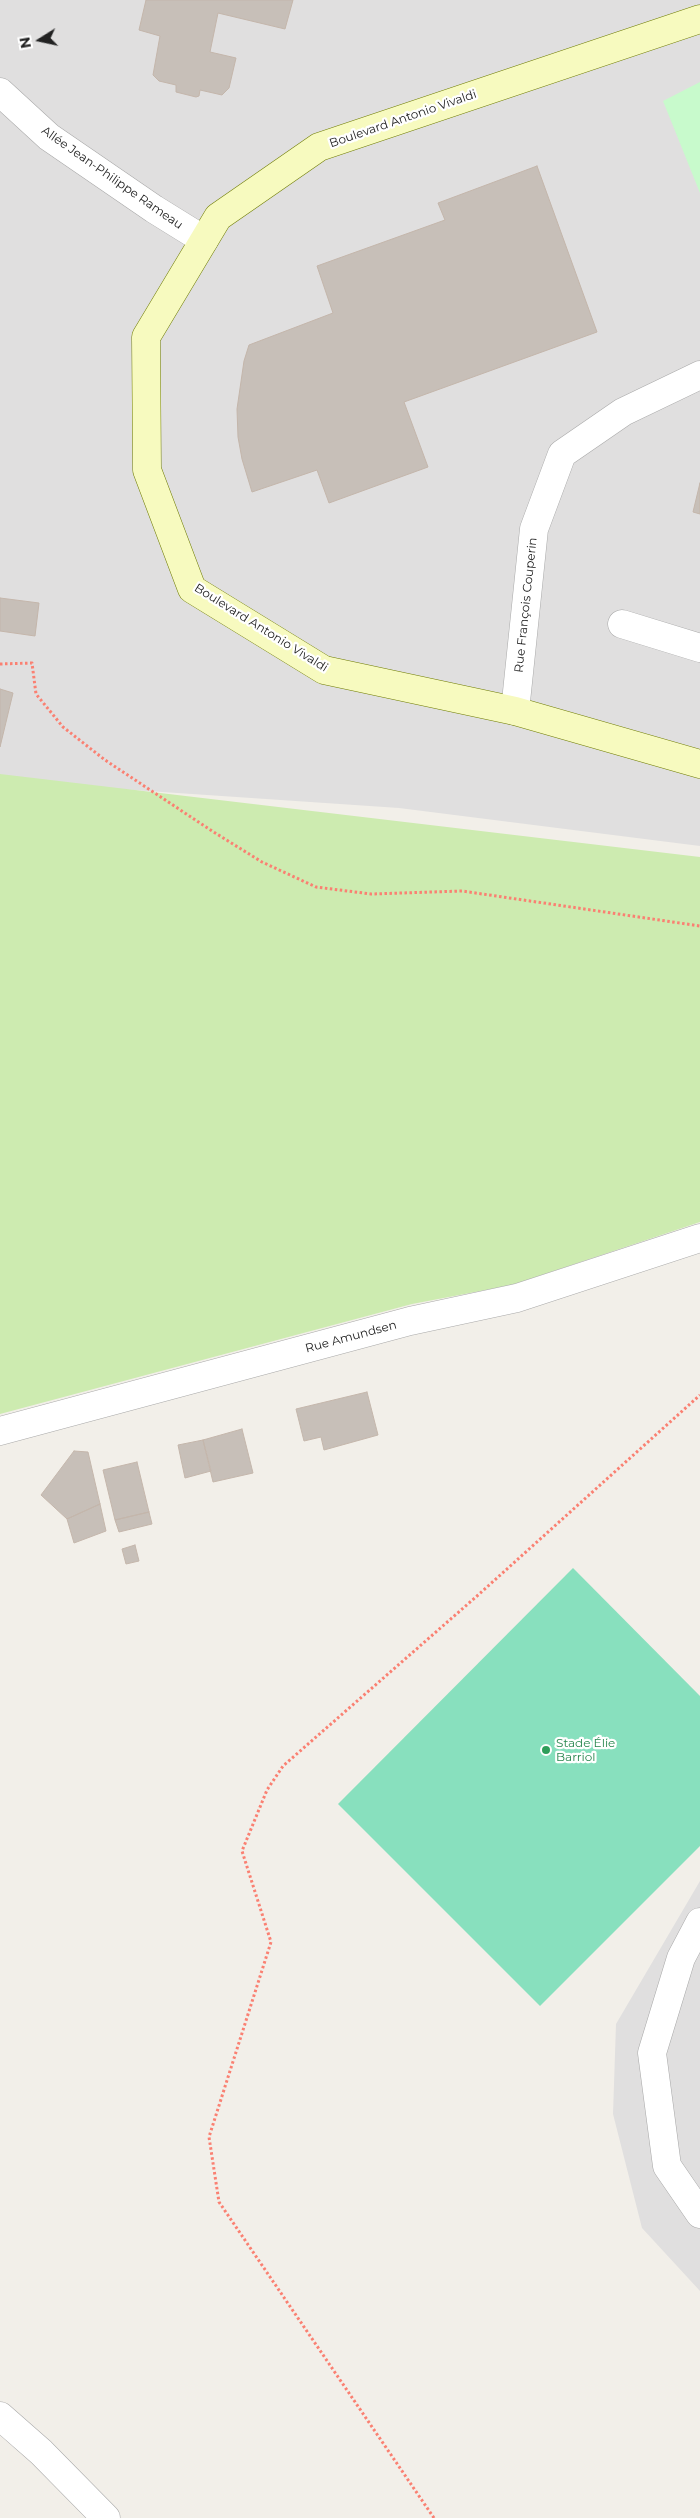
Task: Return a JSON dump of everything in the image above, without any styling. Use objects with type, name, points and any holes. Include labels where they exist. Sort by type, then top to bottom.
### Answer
[{"type":"street","name":"Boulevard Antonio Vivaldi","points":[[700,19],[319,147],[218,217],[146,336],[146,470],[192,588],[324,670],[515,711],[700,764]]},
{"type":"street","name":"Allée Jean-Philippe Rameau","points":[[0,92],[49,137],[154,209],[204,240]]},
{"type":"street","name":"Rue François Couperin","points":[[515,711],[534,529],[562,454],[623,412],[700,375]]},
{"type":"street","points":[[622,624],[700,648]]},
{"type":"street","name":"Rue Amundsen","points":[[0,1431],[410,1321],[516,1298],[700,1238]]},
{"type":"street","points":[[700,1922],[681,1958],[652,2053],[667,2166],[700,2214]]},
{"type":"street","points":[[0,2416],[41,2452],[106,2518]]},
{"type":"path","points":[[0,664],[32,662],[36,694],[63,728],[105,760],[212,831],[262,862],[316,887],[372,894],[462,891],[700,926]]},
{"type":"path","points":[[434,2518],[219,2202],[209,2137],[271,1942],[242,1851],[268,1790],[282,1766],[477,1596],[700,1395]]},
{"type":"shaded area","points":[[0,0],[700,0],[700,846],[399,808],[0,781]]},
{"type":"shaded area","points":[[700,1881],[700,2291],[642,2228],[613,2114],[616,2024]]},
{"type":"green space","points":[[700,82],[700,193],[663,101]]},
{"type":"green space","points":[[0,774],[700,857],[700,1222],[512,1285],[412,1304],[0,1414]]},
{"type":"green space","name":"Stade Élie Barriol","points":[[573,1568],[700,1696],[700,1846],[540,2006],[338,1804]]},
{"type":"building","points":[[146,0],[293,0],[285,29],[218,13],[210,52],[236,58],[229,88],[222,95],[200,90],[199,96],[196,97],[176,92],[176,85],[159,81],[153,75],[160,36],[139,30]]},
{"type":"building","points":[[537,166],[597,332],[404,402],[428,467],[329,503],[317,470],[252,492],[242,459],[238,437],[237,409],[244,361],[249,345],[333,313],[317,266],[445,220],[438,203]]},
{"type":"building","points":[[700,483],[700,514],[693,512]]},
{"type":"building","points":[[0,598],[39,603],[35,636],[0,631]]},
{"type":"building","points":[[0,689],[13,693],[0,747]]},
{"type":"building","points":[[367,1392],[378,1435],[324,1450],[321,1437],[304,1441],[296,1409]]},
{"type":"building","points":[[242,1429],[253,1473],[213,1482],[203,1440]]},
{"type":"building","points":[[203,1440],[211,1471],[185,1478],[178,1445]]},
{"type":"building","points":[[74,1451],[88,1452],[100,1504],[67,1519],[41,1495]]},
{"type":"building","points":[[137,1462],[149,1512],[115,1520],[103,1470]]},
{"type":"building","points":[[100,1504],[106,1531],[74,1543],[67,1519]]},
{"type":"building","points":[[149,1512],[152,1524],[119,1532],[115,1520]]},
{"type":"building","points":[[135,1545],[139,1561],[126,1564],[122,1549]]},
{"type":"place","name":"Stade Élie Barriol","points":[[546,1750]]}]
